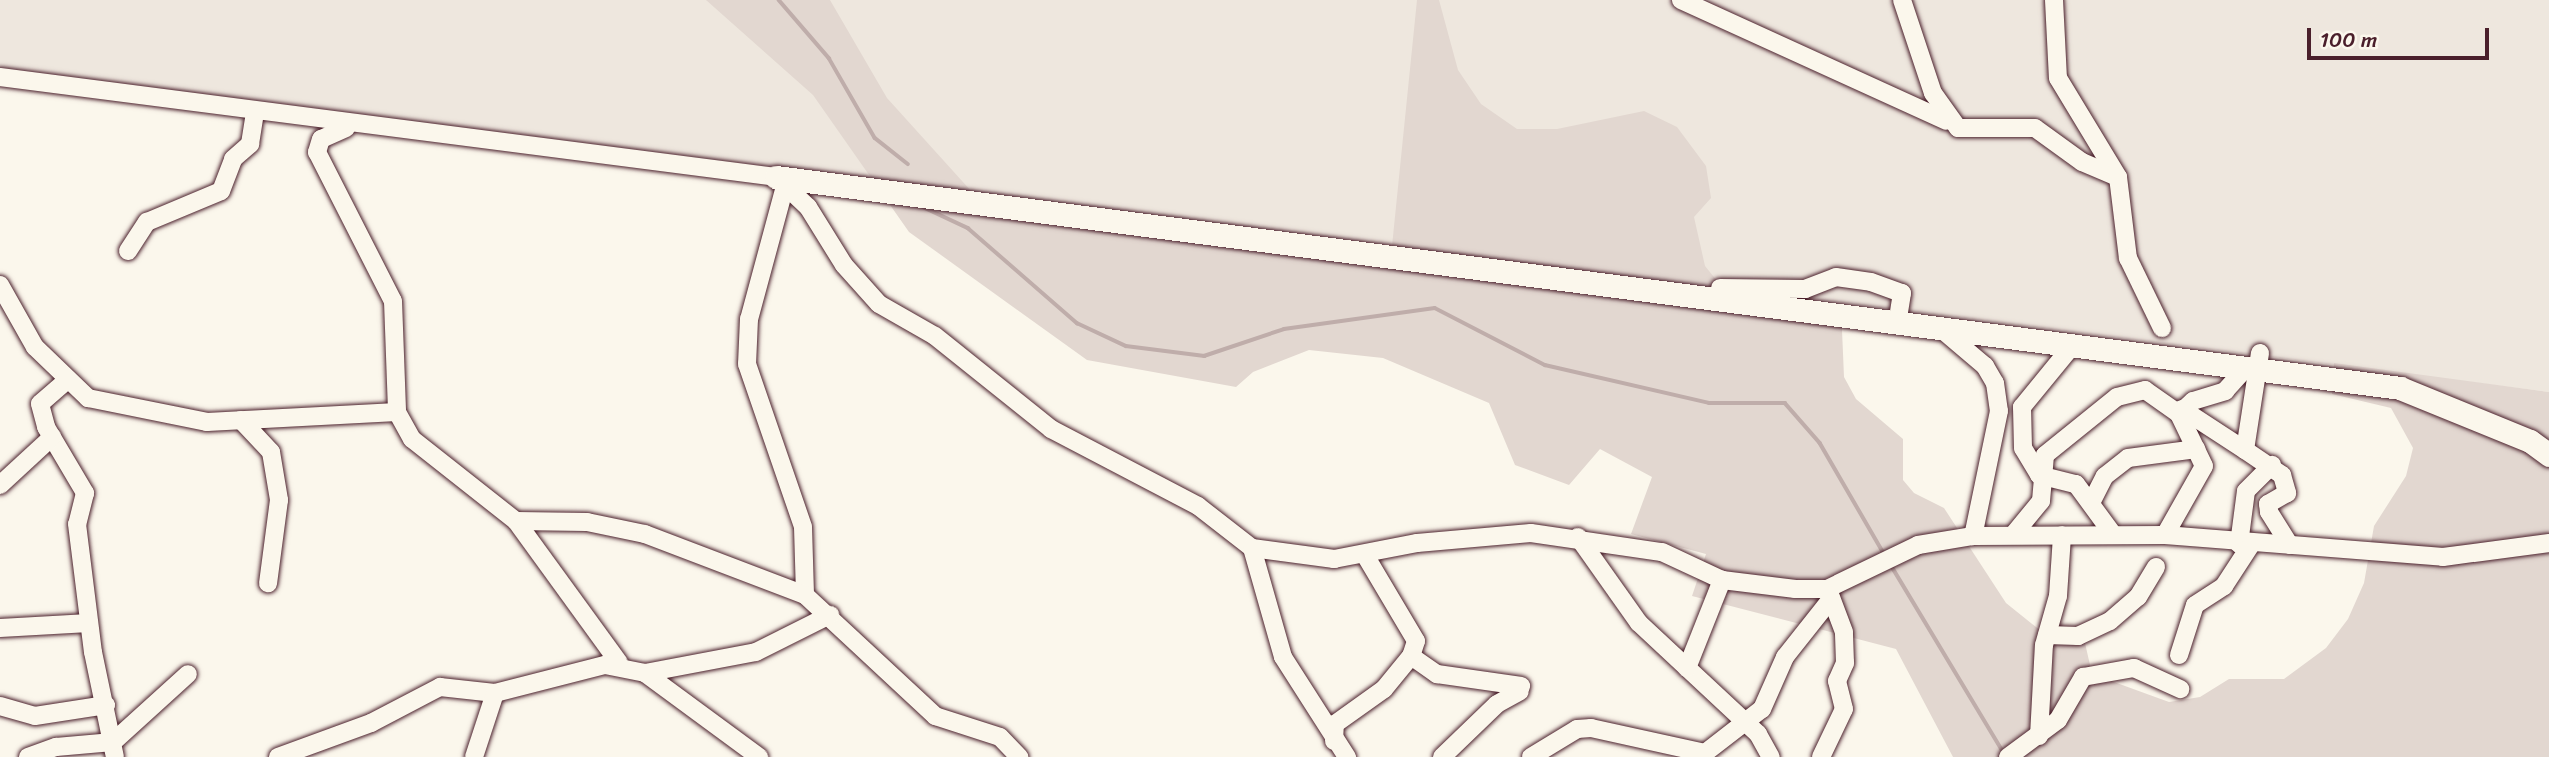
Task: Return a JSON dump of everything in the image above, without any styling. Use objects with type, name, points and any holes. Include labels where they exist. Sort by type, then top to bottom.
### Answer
[{"type":"main road","points":[[781,181],[2071,346],[2253,365],[2400,388],[2530,441],[2549,455]]},
{"type":"street","points":[[1681,0],[1802,51],[1958,128],[2035,128],[2082,162],[2118,177]]},
{"type":"street","points":[[1902,0],[1933,93],[1958,128]]},
{"type":"street","points":[[2054,0],[2057,78],[2118,177],[2128,258],[2162,328]]},
{"type":"street","points":[[0,76],[255,114],[781,181],[808,207],[844,265],[878,304],[935,336],[1051,429],[1198,506],[1252,548],[1334,559],[1458,537],[1578,537],[1662,552],[1722,580],[1829,594]]},
{"type":"street","points":[[128,251],[148,222],[221,191],[233,159],[250,144],[255,114]]},
{"type":"street","points":[[349,126],[321,139],[317,152],[393,301],[399,325],[397,412],[412,439],[516,521],[619,663],[645,673],[759,757]]},
{"type":"street","points":[[781,181],[749,319],[747,364],[803,527],[805,595]]},
{"type":"street","points":[[1720,288],[1805,289],[1836,277],[1871,282],[1902,293],[1899,313]]},
{"type":"street","points":[[0,285],[35,347],[65,382],[88,398],[163,418],[241,421],[397,412]]},
{"type":"street","points":[[1940,328],[1986,366],[1995,383],[1998,411],[1973,536]]},
{"type":"street","points":[[2013,535],[2040,501],[2039,475],[2023,448],[2022,407],[2071,346]]},
{"type":"street","points":[[2181,411],[2225,391],[2253,365]]},
{"type":"street","points":[[2245,450],[2253,365]]},
{"type":"street","points":[[65,382],[40,404],[52,437],[85,493],[77,524],[89,623],[114,749]]},
{"type":"street","points":[[2039,475],[2059,439],[2129,389],[2145,390],[2272,465],[2287,493],[2268,504],[2269,512],[2290,545]]},
{"type":"street","points":[[2165,535],[2183,496],[2202,475],[2196,449],[2181,411]]},
{"type":"street","points":[[241,421],[271,452],[279,500],[268,583]]},
{"type":"street","points":[[0,485],[52,437]]},
{"type":"street","points":[[2091,503],[2105,476],[2135,455],[2196,449]]},
{"type":"street","points":[[2179,655],[2195,606],[2224,586],[2246,544],[2246,491],[2272,465]]},
{"type":"street","points":[[2039,475],[2076,484],[2112,533]]},
{"type":"street","points":[[516,521],[587,522],[645,534],[805,595],[830,615],[934,716],[1000,737],[1019,757]]},
{"type":"street","points":[[1531,757],[1577,729],[1591,728],[1705,753],[1762,709],[1786,657],[1829,594],[1918,545],[1973,536],[2112,533],[2443,557],[2549,543]]},
{"type":"street","points":[[2039,736],[2047,635],[2058,596],[2062,535]]},
{"type":"street","points":[[1578,537],[1639,623],[1746,724],[1771,757]]},
{"type":"street","points":[[1252,548],[1283,657],[1347,757]]},
{"type":"street","points":[[1331,731],[1384,689],[1411,656],[1416,640],[1365,555]]},
{"type":"street","points":[[2047,635],[2078,636],[2110,621],[2138,597],[2156,567]]},
{"type":"street","points":[[1687,668],[1722,580]]},
{"type":"street","points":[[1821,757],[1844,709],[1837,681],[1846,651],[1829,594]]},
{"type":"street","points":[[645,673],[757,652],[830,615]]},
{"type":"street","points":[[0,628],[89,623]]},
{"type":"street","points":[[1411,656],[1437,674],[1521,688],[1497,704],[1442,757]]},
{"type":"street","points":[[278,757],[371,723],[440,687],[495,693],[619,663]]},
{"type":"street","points":[[2008,757],[2058,720],[2083,677],[2134,668],[2180,689]]},
{"type":"street","points":[[28,757],[56,747],[114,749],[188,674]]},
{"type":"street","points":[[474,757],[495,693]]},
{"type":"street","points":[[0,706],[35,716],[106,705]]},
{"type":"street","points":[[1331,731],[1339,757]]},
{"type":"shaded area","points":[[0,0],[2549,0],[2549,392],[0,69]]},
{"type":"shaded area","points":[[706,0],[830,0],[887,98],[972,192],[1392,246],[1417,0],[1439,0],[1458,70],[1481,104],[1517,129],[1557,129],[1644,111],[1677,127],[1706,166],[1711,198],[1694,217],[1705,266],[1726,292],[1841,306],[1844,377],[1856,399],[1903,439],[1903,480],[1914,493],[1944,508],[2006,603],[2041,631],[2083,634],[2092,674],[2169,702],[2200,697],[2229,679],[2284,679],[2326,648],[2348,619],[2364,583],[2374,526],[2406,476],[2413,448],[2391,408],[2332,394],[2334,363],[2549,392],[2549,757],[1953,757],[1896,649],[1692,596],[1706,554],[1631,534],[1652,477],[1600,449],[1569,485],[1515,465],[1489,403],[1383,358],[1309,350],[1253,372],[1236,387],[1087,360],[909,232],[813,95]]},
{"type":"waterway","points":[[779,0],[829,58],[875,138],[908,164]]},
{"type":"waterway","points":[[923,207],[968,228],[1077,323],[1126,346],[1204,356],[1284,329],[1435,308],[1545,365],[1709,403],[1785,403],[1820,443],[1885,555]]},
{"type":"waterway","points":[[1891,565],[2004,753]]}]
